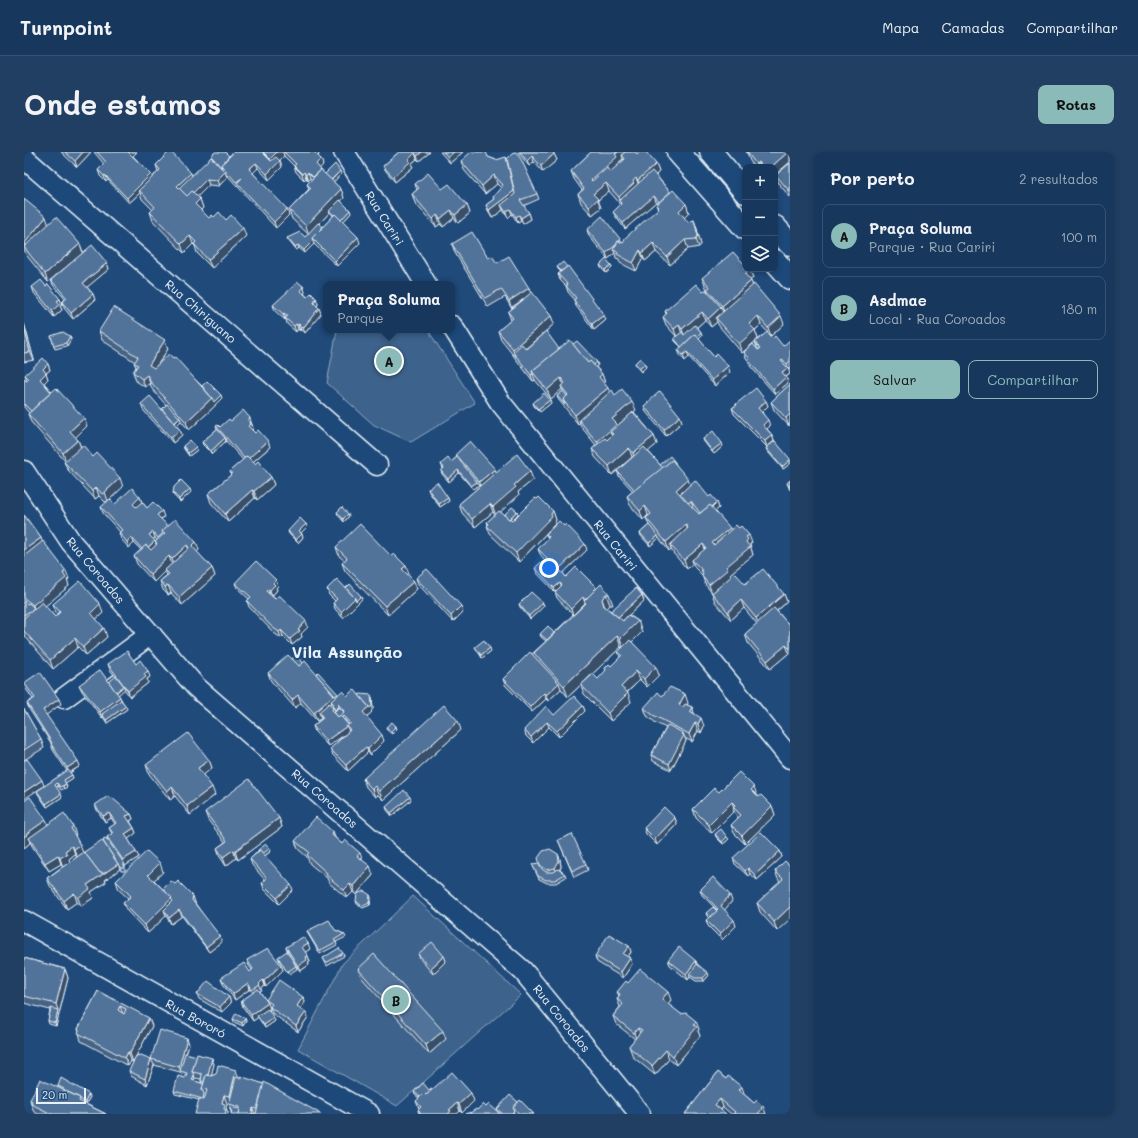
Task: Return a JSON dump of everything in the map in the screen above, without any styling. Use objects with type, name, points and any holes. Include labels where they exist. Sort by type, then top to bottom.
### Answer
[{"type":"main road","points":[[678,152],[742,225]]},
{"type":"main road","points":[[711,152],[742,188]]},
{"type":"main road","points":[[778,230],[790,244]]},
{"type":"main road","points":[[778,264],[790,278]]},
{"type":"street","name":"Rua Cariri","points":[[344,152],[424,281]]},
{"type":"street","name":"Rua Chiriguano","points":[[24,158],[377,465]]},
{"type":"street","name":"Rua Cariri","points":[[455,331],[500,402],[790,758]]},
{"type":"street","name":"Rua Coroados","points":[[24,471],[71,542],[196,686],[523,971],[640,1114]]},
{"type":"street","points":[[64,698],[151,634]]},
{"type":"street","name":"Rua Bororó","points":[[24,922],[369,1114]]},
{"type":"shaded area","points":[[336,333],[430,333],[475,403],[411,442],[374,425],[327,383]]},
{"type":"shaded area","points":[[413,896],[521,995],[397,1106],[298,1049],[343,963]]},
{"type":"building","points":[[65,152],[83,152],[75,161]]},
{"type":"building","points":[[97,152],[128,152],[151,174],[127,198],[105,175],[104,176],[98,170],[106,162]]},
{"type":"building","points":[[169,152],[171,152],[191,173],[177,186],[187,196],[192,191],[200,199],[195,204],[209,218],[212,215],[214,217],[219,212],[226,220],[231,215],[243,228],[208,260],[194,244],[196,242],[190,236],[181,244],[150,212],[155,207],[139,190],[160,170],[156,165]]},
{"type":"building","points":[[215,152],[225,152],[229,156],[221,165],[222,168],[211,156]]},
{"type":"building","points":[[234,152],[262,152],[271,161],[276,157],[280,161],[267,174],[256,163],[249,169],[287,209],[274,222],[237,183],[242,178],[236,182],[221,165]]},
{"type":"building","points":[[263,152],[277,152],[270,159]]},
{"type":"building","points":[[284,152],[314,152],[321,159],[316,164],[321,170],[313,177],[308,172],[306,175],[304,172],[302,174],[294,166],[296,164]]},
{"type":"building","points":[[399,152],[422,152],[417,156],[415,153],[409,159],[410,162],[393,177],[383,166]]},
{"type":"building","points":[[443,152],[454,152],[448,157]]},
{"type":"building","points":[[471,152],[486,152],[488,157],[496,160],[506,157],[514,191],[489,210],[486,205],[494,199],[493,197],[503,185],[494,175],[482,186],[461,161]]},
{"type":"building","points":[[514,152],[516,152],[522,161],[537,194],[520,200],[529,213],[521,218],[519,215],[516,217],[510,209],[506,212],[501,205],[515,194],[507,159]]},
{"type":"building","points":[[520,152],[553,152],[554,154],[541,166],[532,156],[527,161]]},
{"type":"building","points":[[591,152],[618,152],[615,154],[617,157],[591,180],[592,181],[607,168],[610,172],[625,159],[622,155],[625,152],[636,152],[637,154],[639,152],[646,152],[656,164],[638,180],[636,178],[633,181],[634,183],[619,197],[606,183],[593,194],[598,199],[589,207],[578,194],[584,189],[571,171]]},
{"type":"building","points":[[747,152],[788,152],[774,164],[761,164],[759,162],[756,164]]},
{"type":"building","points":[[211,157],[225,172],[217,180],[207,179],[193,193],[192,191],[187,196],[179,188]]},
{"type":"building","points":[[790,163],[790,192],[778,177],[778,173]]},
{"type":"building","points":[[335,164],[340,171],[331,180],[325,174]]},
{"type":"building","points":[[321,170],[341,189],[306,226],[289,210],[311,188],[307,184]]},
{"type":"building","points":[[652,171],[670,192],[659,202],[654,196],[623,223],[613,212],[621,204],[620,200]]},
{"type":"building","points":[[428,173],[442,189],[449,184],[467,205],[455,215],[451,210],[440,219],[437,215],[433,219],[412,194],[419,188],[415,184]]},
{"type":"building","points":[[673,190],[686,204],[679,211],[688,222],[694,220],[698,236],[696,239],[685,240],[667,257],[653,243],[642,253],[640,250],[633,263],[617,254],[618,252],[613,250],[618,241],[623,243],[625,238],[659,208],[656,205]]},
{"type":"building","points":[[24,199],[46,217],[24,244]]},
{"type":"building","points":[[340,200],[350,210],[341,220],[329,211]]},
{"type":"building","points":[[335,214],[358,237],[335,261],[312,238]]},
{"type":"building","points":[[602,216],[621,240],[618,241],[616,245],[606,253],[587,230]]},
{"type":"building","points":[[56,217],[80,244],[45,274],[24,247]]},
{"type":"building","points":[[318,223],[323,227],[312,238],[313,241],[304,250],[298,245],[295,247],[287,238],[300,232],[305,237]]},
{"type":"building","points":[[472,232],[488,258],[492,256],[497,263],[509,256],[529,288],[509,301],[501,289],[485,298],[452,244]]},
{"type":"building","points":[[92,245],[107,263],[83,283],[93,294],[71,313],[62,302],[67,298],[51,280]]},
{"type":"building","points":[[733,252],[742,262],[742,272],[748,272],[745,274],[751,281],[722,306],[707,289],[710,287],[702,278]]},
{"type":"building","points":[[606,259],[611,265],[605,270],[600,265]]},
{"type":"building","points":[[563,262],[567,267],[561,271],[557,267]]},
{"type":"building","points":[[568,266],[604,315],[592,324],[574,300],[576,298],[566,286],[568,285],[558,274]]},
{"type":"building","points":[[41,280],[46,286],[48,284],[60,299],[57,301],[60,304],[52,311],[32,287]]},
{"type":"building","points":[[298,282],[303,286],[301,291],[307,297],[311,293],[316,298],[314,303],[319,308],[303,328],[299,324],[294,326],[285,318],[288,316],[284,313],[283,314],[273,305]]},
{"type":"building","points":[[696,284],[703,292],[706,290],[721,307],[708,319],[702,312],[682,329],[679,325],[674,329],[663,317],[667,313],[665,311]]},
{"type":"building","points":[[754,284],[781,316],[768,328],[758,316],[749,324],[755,330],[739,344],[716,318]]},
{"type":"building","points":[[532,292],[551,316],[513,349],[498,331],[513,318],[508,312]]},
{"type":"building","points":[[114,307],[165,340],[149,365],[154,368],[169,354],[173,358],[175,357],[212,398],[186,422],[149,380],[150,379],[147,375],[142,379],[133,372],[138,365],[134,363],[138,357],[99,331]]},
{"type":"building","points":[[695,325],[701,332],[697,337],[695,334],[681,347],[674,338],[682,332],[684,335]]},
{"type":"building","points":[[24,327],[30,352],[24,353]]},
{"type":"building","points":[[546,331],[559,349],[532,371],[533,374],[531,375],[513,352],[522,344],[526,349]]},
{"type":"building","points":[[63,332],[70,336],[66,343],[54,346],[51,336]]},
{"type":"building","points":[[767,332],[772,339],[775,336],[783,346],[790,340],[790,361],[787,364],[782,360],[781,361],[788,368],[782,372],[786,377],[773,389],[748,360],[750,359],[744,352],[753,344],[758,350],[760,349],[755,342]]},
{"type":"building","points":[[695,334],[714,357],[717,354],[728,366],[712,380],[687,352],[683,355],[678,350]]},
{"type":"building","points":[[570,340],[588,363],[590,361],[602,374],[599,377],[608,388],[575,415],[563,400],[568,395],[561,386],[565,383],[561,378],[547,390],[532,371]]},
{"type":"building","points":[[577,341],[597,362],[594,365],[590,361],[588,363],[573,344]]},
{"type":"building","points":[[43,358],[48,364],[43,369],[46,373],[40,379],[51,392],[31,411],[24,404],[24,378],[26,381],[29,379],[25,375]]},
{"type":"building","points":[[640,358],[645,364],[639,369],[635,363]]},
{"type":"building","points":[[207,381],[221,395],[214,402],[202,386]]},
{"type":"building","points":[[790,384],[790,414],[786,418],[771,402]]},
{"type":"building","points":[[56,388],[84,418],[70,431],[78,440],[63,453],[28,414]]},
{"type":"building","points":[[756,388],[766,401],[758,408],[768,420],[763,425],[772,435],[765,441],[732,408]]},
{"type":"building","points":[[622,389],[632,402],[612,419],[617,424],[597,442],[579,420],[612,390],[615,395]]},
{"type":"building","points":[[563,391],[567,396],[563,400],[565,405],[557,396]]},
{"type":"building","points":[[660,391],[680,416],[664,430],[644,406]]},
{"type":"building","points":[[544,393],[550,400],[538,409],[533,403]]},
{"type":"building","points":[[150,396],[180,430],[171,438],[141,404]]},
{"type":"building","points":[[167,404],[180,418],[174,423],[162,409]]},
{"type":"building","points":[[243,410],[250,418],[248,420],[251,423],[248,426],[255,433],[258,430],[268,441],[249,458],[247,456],[244,458],[216,426],[218,425],[220,427],[229,419],[231,421]]},
{"type":"building","points":[[633,412],[654,436],[633,453],[629,448],[609,466],[592,449],[605,438],[607,440],[613,434],[610,432]]},
{"type":"building","points":[[217,429],[225,438],[211,451],[202,442]]},
{"type":"building","points":[[713,431],[722,443],[712,451],[703,439]]},
{"type":"building","points":[[190,440],[196,447],[188,453],[183,446]]},
{"type":"building","points":[[470,441],[495,469],[479,482],[456,454]]},
{"type":"building","points":[[775,441],[790,459],[782,467],[766,448]]},
{"type":"building","points":[[83,445],[93,457],[97,453],[120,478],[102,494],[96,487],[92,491],[64,462]]},
{"type":"building","points":[[644,447],[663,468],[635,490],[617,471]]},
{"type":"building","points":[[517,454],[530,471],[514,485],[516,487],[493,507],[490,504],[472,519],[459,504]]},
{"type":"building","points":[[247,456],[255,464],[258,461],[271,477],[254,491],[252,490],[225,514],[208,494],[232,474],[230,471]]},
{"type":"building","points":[[670,456],[675,462],[674,463],[672,460],[663,468],[660,465]]},
{"type":"building","points":[[457,457],[477,482],[471,486],[458,470],[448,479],[441,471],[444,468],[441,464],[448,458],[451,462]]},
{"type":"building","points":[[672,460],[688,479],[676,490],[699,514],[710,505],[730,528],[712,543],[714,545],[736,525],[739,528],[741,526],[749,535],[746,537],[748,539],[746,542],[750,547],[726,567],[728,569],[709,585],[701,575],[703,574],[701,569],[692,560],[706,548],[703,544],[684,560],[670,545],[688,528],[686,525],[666,542],[646,518],[651,514],[645,506],[640,511],[627,496]]},
{"type":"building","points":[[181,480],[190,489],[179,499],[173,493],[174,487]]},
{"type":"building","points":[[695,480],[709,497],[711,495],[717,502],[712,507],[710,505],[700,513],[691,501],[688,503],[680,494]]},
{"type":"building","points":[[790,480],[790,487],[787,483]]},
{"type":"building","points":[[437,482],[448,498],[439,504],[428,489]]},
{"type":"building","points":[[132,488],[140,497],[133,504],[136,507],[142,502],[147,508],[153,502],[162,511],[157,515],[168,526],[162,531],[163,533],[158,538],[153,532],[149,535],[155,541],[148,547],[146,545],[142,549],[132,538],[127,542],[119,533],[122,530],[101,507],[110,499],[115,504]]},
{"type":"building","points":[[539,497],[553,511],[551,514],[552,516],[516,553],[487,526],[489,524],[487,522],[499,511],[512,521],[535,498],[537,499]]},
{"type":"building","points":[[342,507],[348,514],[343,519],[337,512]]},
{"type":"building","points":[[512,507],[517,511],[509,519],[504,515]]},
{"type":"building","points":[[24,515],[41,538],[24,550]]},
{"type":"building","points":[[300,518],[306,524],[299,531],[302,534],[296,540],[288,531]]},
{"type":"building","points":[[175,519],[196,542],[192,546],[212,568],[179,597],[168,585],[165,587],[160,581],[169,574],[165,570],[189,548],[187,545],[172,559],[169,556],[150,574],[134,556],[146,545],[151,550],[157,544],[155,542],[165,533],[162,531]]},
{"type":"building","points":[[559,521],[564,526],[566,524],[585,544],[559,569],[566,577],[576,567],[595,586],[593,588],[595,590],[585,600],[583,597],[571,609],[555,592],[562,585],[560,583],[554,588],[535,568],[545,558],[554,567],[555,566],[538,549],[549,537],[546,534]]},
{"type":"building","points":[[360,524],[391,556],[394,554],[406,566],[402,569],[414,581],[385,606],[342,563],[347,558],[336,547]]},
{"type":"building","points":[[649,525],[658,536],[649,543],[640,533]]},
{"type":"building","points":[[43,541],[66,571],[63,573],[66,578],[33,605],[24,598],[24,556]]},
{"type":"building","points":[[256,561],[276,580],[273,583],[275,585],[270,590],[268,589],[266,591],[275,599],[279,595],[306,621],[298,630],[300,631],[290,639],[281,630],[279,632],[272,627],[247,601],[251,597],[235,583]]},
{"type":"building","points":[[427,569],[461,606],[451,616],[416,578]]},
{"type":"building","points":[[763,569],[784,594],[756,618],[741,600],[728,612],[712,593],[735,573],[745,584]]},
{"type":"building","points":[[337,579],[355,598],[341,612],[333,603],[337,599],[327,589]]},
{"type":"building","points":[[80,581],[100,604],[91,613],[104,628],[83,647],[75,638],[50,660],[24,631],[24,618],[42,602],[55,617],[60,612],[53,604]]},
{"type":"building","points":[[350,584],[361,596],[356,601],[346,588]]},
{"type":"building","points":[[601,584],[609,594],[606,594],[602,599],[604,606],[623,621],[628,615],[638,621],[620,639],[617,636],[564,686],[534,653],[586,603],[584,601]]},
{"type":"building","points":[[636,588],[642,595],[618,617],[611,611]]},
{"type":"building","points":[[531,592],[543,603],[529,616],[519,604]]},
{"type":"building","points":[[25,601],[34,608],[24,615],[24,602]]},
{"type":"building","points":[[774,608],[790,626],[790,649],[786,645],[767,661],[745,634]]},
{"type":"building","points":[[548,626],[554,633],[547,640],[540,634]]},
{"type":"building","points":[[484,640],[490,648],[481,655],[475,647]]},
{"type":"building","points":[[630,640],[656,667],[644,679],[636,671],[621,687],[628,693],[608,713],[581,685],[593,674],[598,679],[609,664],[611,666],[622,655],[618,652]]},
{"type":"building","points":[[127,651],[136,664],[140,660],[148,671],[144,674],[146,677],[128,691],[108,664]]},
{"type":"building","points":[[530,652],[559,683],[546,695],[544,693],[530,707],[503,679]]},
{"type":"building","points":[[288,655],[299,666],[305,661],[334,695],[314,713],[298,695],[292,700],[268,673]]},
{"type":"building","points":[[296,655],[303,663],[299,666],[292,659]]},
{"type":"building","points":[[100,670],[120,697],[100,712],[79,685]]},
{"type":"building","points":[[40,672],[59,699],[43,710],[78,761],[67,768],[27,703],[35,698],[24,683]]},
{"type":"building","points":[[318,672],[338,694],[335,696],[316,674]]},
{"type":"building","points":[[116,676],[124,686],[116,692],[109,682]]},
{"type":"building","points":[[670,687],[685,694],[679,705],[683,707],[685,704],[692,707],[690,711],[701,718],[698,724],[695,723],[689,734],[653,715],[644,708],[658,692],[662,696]]},
{"type":"building","points":[[354,689],[369,707],[363,712],[382,735],[368,749],[366,747],[346,765],[330,749],[350,730],[347,726],[326,741],[313,726],[323,718],[319,712],[329,703],[333,708],[332,710],[338,717],[340,715],[348,725],[351,723],[342,714],[344,711],[338,704],[336,706],[331,701],[342,691],[347,696]]},
{"type":"building","points":[[359,695],[371,695],[372,706],[370,708]]},
{"type":"building","points":[[574,696],[583,706],[557,731],[547,722],[531,737],[524,730],[546,706],[554,715]]},
{"type":"building","points":[[121,700],[126,706],[106,720],[102,714]]},
{"type":"building","points":[[444,705],[458,721],[379,791],[375,786],[372,789],[363,779]]},
{"type":"building","points":[[339,707],[344,712],[342,714],[342,718],[340,715],[338,717],[334,712]]},
{"type":"building","points":[[24,709],[41,739],[24,750]]},
{"type":"building","points":[[392,722],[396,726],[391,731],[386,727]]},
{"type":"building","points":[[668,725],[684,735],[669,764],[651,755]]},
{"type":"building","points":[[188,733],[209,760],[198,768],[212,787],[187,806],[172,787],[167,791],[146,765]]},
{"type":"building","points":[[27,759],[42,780],[24,792],[24,761]]},
{"type":"building","points":[[68,770],[72,775],[64,780],[66,784],[60,787],[57,783],[55,785],[61,794],[46,804],[37,791]]},
{"type":"building","points":[[739,772],[754,787],[751,790],[758,797],[761,795],[772,806],[742,836],[731,825],[741,815],[733,807],[735,805],[732,802],[709,825],[693,809],[714,788],[719,792]]},
{"type":"building","points":[[249,779],[279,818],[235,851],[233,850],[223,857],[217,848],[227,841],[205,812]]},
{"type":"building","points":[[404,790],[410,797],[391,813],[386,807]]},
{"type":"building","points":[[108,796],[131,814],[126,816],[134,828],[125,834],[136,852],[123,860],[107,837],[113,833],[109,828],[116,823],[109,813],[103,816],[95,805]]},
{"type":"building","points":[[30,797],[46,820],[24,837],[24,801]]},
{"type":"building","points":[[664,807],[675,818],[655,839],[644,828]]},
{"type":"building","points":[[64,813],[73,826],[71,828],[80,845],[74,849],[72,846],[65,851],[67,854],[60,858],[58,855],[45,863],[29,838]]},
{"type":"building","points":[[316,817],[333,832],[331,834],[342,844],[345,840],[360,853],[357,856],[370,866],[353,886],[350,884],[344,890],[326,875],[327,873],[307,855],[309,852],[295,841]]},
{"type":"building","points":[[721,829],[727,837],[722,842],[715,834]]},
{"type":"building","points":[[761,832],[780,851],[755,875],[748,868],[745,871],[733,858]]},
{"type":"building","points":[[572,834],[586,864],[572,871],[558,840]]},
{"type":"building","points":[[104,838],[107,839],[124,863],[124,868],[120,868],[103,841]]},
{"type":"building","points":[[102,840],[118,864],[103,874],[102,872],[100,873],[84,852]]},
{"type":"building","points":[[266,844],[270,848],[263,854],[260,850],[258,850]]},
{"type":"building","points":[[550,849],[558,854],[559,861],[555,868],[547,870],[540,865],[538,858],[543,851]]},
{"type":"building","points":[[260,850],[291,885],[277,898],[262,883],[267,878],[250,859]]},
{"type":"building","points":[[147,851],[160,863],[148,875],[172,898],[145,925],[123,903],[131,896],[116,881]]},
{"type":"building","points":[[84,852],[100,873],[102,872],[103,874],[87,885],[90,889],[78,898],[74,893],[64,901],[47,878]]},
{"type":"building","points":[[785,861],[790,866],[790,907],[774,922],[757,903],[783,879],[775,871]]},
{"type":"building","points":[[539,863],[541,868],[546,872],[554,872],[558,869],[565,874],[555,880],[546,880],[538,876],[532,864]]},
{"type":"building","points":[[713,877],[730,895],[721,906],[734,920],[720,934],[706,920],[718,909],[700,890]]},
{"type":"building","points":[[171,881],[175,884],[178,881],[193,896],[192,900],[220,936],[206,947],[179,910],[169,918],[164,910],[173,901],[163,889]]},
{"type":"building","points":[[364,891],[370,895],[369,903],[362,906],[356,901],[357,894]]},
{"type":"building","points":[[713,907],[717,911],[710,917],[706,913]]},
{"type":"building","points":[[329,920],[335,930],[344,934],[334,940],[336,942],[319,951],[307,931]]},
{"type":"building","points":[[609,934],[629,946],[623,954],[630,958],[621,972],[595,956]]},
{"type":"building","points":[[303,937],[308,943],[302,947],[308,956],[306,957],[307,960],[298,966],[286,947]]},
{"type":"building","points":[[432,942],[444,956],[431,968],[418,954]]},
{"type":"building","points":[[679,947],[696,961],[686,974],[668,960]]},
{"type":"building","points":[[268,948],[281,965],[264,981],[263,980],[259,984],[260,985],[252,990],[248,983],[233,994],[221,978],[244,963],[250,972],[253,969],[247,960]]},
{"type":"building","points":[[339,948],[343,953],[326,963],[323,958]]},
{"type":"building","points":[[287,951],[296,966],[287,972],[278,957]]},
{"type":"building","points":[[374,954],[443,1031],[426,1045],[358,969]]},
{"type":"building","points":[[24,958],[65,969],[56,1004],[24,996]]},
{"type":"building","points":[[697,964],[708,973],[703,978],[695,978],[689,974]]},
{"type":"building","points":[[640,969],[668,992],[662,999],[681,1014],[686,1013],[696,1021],[694,1025],[697,1027],[673,1056],[666,1050],[652,1066],[629,1046],[642,1030],[638,1028],[634,1033],[613,1016],[623,1004],[617,999],[620,994],[617,992],[626,981],[628,983]]},
{"type":"building","points":[[279,980],[303,997],[297,1006],[306,1012],[296,1026],[270,1007],[272,1004],[266,1000]]},
{"type":"building","points":[[208,981],[229,997],[220,1007],[197,994]]},
{"type":"building","points":[[258,989],[268,1003],[251,1015],[241,1001]]},
{"type":"building","points":[[98,991],[149,1018],[130,1053],[128,1052],[125,1058],[78,1033],[78,1029]],"holes":[[[120,1006],[126,1009],[124,1014],[118,1010]]]},
{"type":"building","points":[[51,1008],[58,1010],[55,1023],[48,1021]]},
{"type":"building","points":[[268,1009],[274,1018],[264,1025],[257,1016]]},
{"type":"building","points":[[236,1013],[245,1018],[242,1023],[233,1019]]},
{"type":"building","points":[[160,1030],[187,1038],[179,1067],[151,1059]]},
{"type":"building","points":[[185,1053],[197,1056],[192,1072],[194,1075],[192,1080],[204,1084],[202,1089],[204,1094],[203,1099],[174,1091],[178,1076],[185,1078],[187,1073],[180,1071]]},
{"type":"building","points":[[197,1054],[212,1058],[208,1075],[206,1075],[204,1082],[201,1081],[202,1074],[192,1072]]},
{"type":"building","points":[[141,1055],[151,1059],[145,1079],[129,1071],[136,1056]]},
{"type":"building","points":[[218,1065],[236,1070],[230,1096],[224,1095],[222,1103],[225,1104],[225,1114],[195,1114],[199,1099],[204,1100],[207,1090],[202,1089],[206,1075],[211,1076],[216,1074]]},
{"type":"building","points":[[452,1072],[471,1093],[459,1104],[457,1103],[449,1110],[451,1111],[448,1114],[421,1114],[418,1110],[421,1107],[416,1101],[424,1093],[426,1095]]},
{"type":"building","points":[[718,1072],[726,1079],[728,1076],[742,1087],[739,1090],[754,1103],[757,1100],[763,1106],[758,1114],[733,1114],[735,1112],[720,1099],[715,1105],[726,1114],[685,1114]]},
{"type":"building","points":[[240,1076],[264,1084],[257,1109],[253,1108],[252,1114],[239,1114],[240,1107],[229,1104],[236,1077],[240,1078]]},
{"type":"building","points":[[61,1078],[89,1094],[85,1102],[58,1086]]},
{"type":"building","points":[[40,1079],[80,1098],[79,1101],[106,1114],[52,1114],[31,1104],[32,1101],[30,1100]]},
{"type":"building","points":[[264,1082],[321,1114],[256,1114]]},
{"type":"building","points":[[423,1083],[429,1090],[431,1088],[433,1089],[426,1095],[424,1093],[420,1097],[414,1092]]},
{"type":"building","points":[[510,1095],[518,1102],[513,1108],[515,1111],[512,1114],[503,1114],[497,1109]]},
{"type":"building","points":[[520,1100],[534,1114],[520,1114],[513,1108]]},
{"type":"building","points":[[483,1104],[486,1107],[489,1104],[500,1114],[470,1113],[476,1109],[477,1110]]},
{"type":"building","points":[[230,1107],[240,1109],[239,1114],[231,1114],[232,1110]]},
{"type":"place","name":"Praça Soluma","points":[[389,361]]},
{"type":"place","name":"Asdmae","points":[[396,1000]]},
{"type":"district","name":"Vila Assunção","points":[[347,651]]}]
